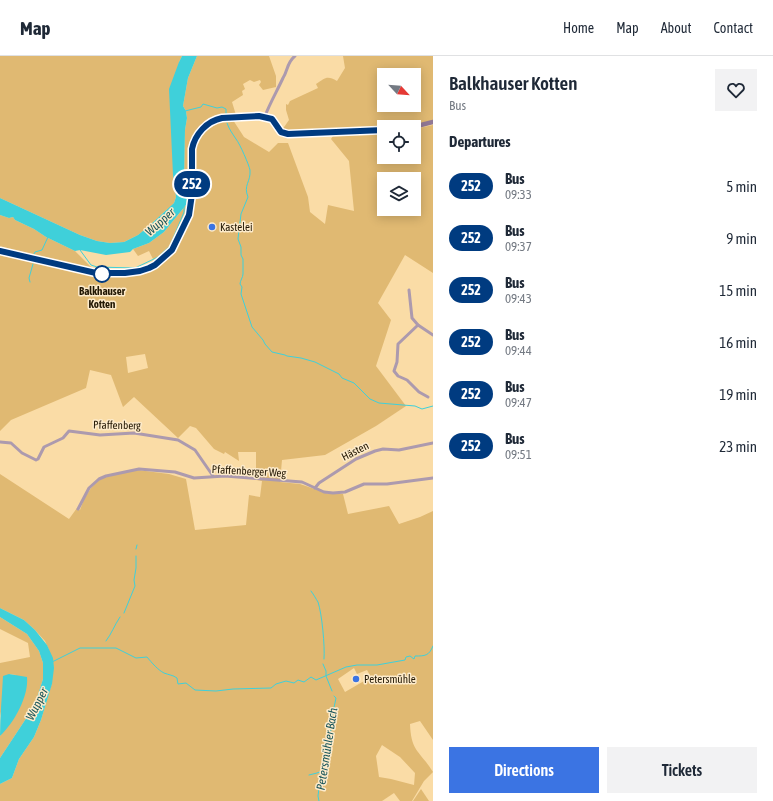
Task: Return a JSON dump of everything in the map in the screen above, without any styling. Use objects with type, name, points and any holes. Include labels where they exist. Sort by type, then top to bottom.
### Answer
[{"type":"main road","points":[[0,251],[96,273],[125,273],[140,271],[155,265],[172,250],[189,215],[192,194],[193,142],[208,124],[217,119],[265,116],[273,120],[281,132],[288,134],[377,130]]},
{"type":"main road","points":[[421,125],[433,122]]},
{"type":"street","points":[[265,116],[289,62],[295,56]]},
{"type":"street","points":[[409,290],[411,315],[418,325],[433,335]]},
{"type":"street","points":[[418,325],[398,344],[397,362],[394,370],[398,376],[407,380],[419,392],[428,397]]},
{"type":"street","name":"Pfaffenberg","points":[[0,442],[11,443],[22,453],[33,460],[36,460],[44,447],[63,438],[69,431],[100,436],[134,433],[150,435],[178,440],[191,447],[197,452],[213,476]]},
{"type":"street","name":"Hästen","points":[[316,488],[319,483],[356,459],[375,451],[383,449],[399,450],[433,443]]},
{"type":"street","name":"Pfaffenberger Weg","points":[[78,509],[89,488],[99,479],[106,476],[139,469],[175,472],[194,478],[208,478],[213,476],[302,482],[326,492],[336,493],[347,491],[364,484],[387,484],[433,478]]},
{"type":"shaded area","points":[[0,56],[182,56],[179,62],[173,175],[176,197],[174,203],[138,235],[124,242],[110,243],[97,241],[80,235],[0,198]]},
{"type":"shaded area","points":[[197,56],[269,56],[276,76],[276,87],[263,90],[259,85],[261,82],[260,80],[254,82],[250,80],[243,84],[245,89],[242,91],[243,95],[232,102],[236,115],[219,118],[198,132],[189,150],[189,202],[185,219],[178,235],[173,245],[160,258],[153,259],[149,251],[138,256],[133,249],[149,243],[164,232],[186,205],[187,199],[184,183],[185,130],[187,118],[186,111],[183,106],[188,78]]},
{"type":"shaded area","points":[[343,56],[433,56],[433,121],[421,123],[421,120],[377,120],[377,128],[294,133],[285,132],[282,130],[289,120],[286,104],[288,105],[290,101],[318,88],[316,84],[324,79],[331,78],[337,81],[345,68]]},
{"type":"shaded area","points":[[217,120],[233,120],[244,137],[269,152],[278,143],[288,143],[308,197],[310,212],[325,224],[328,205],[354,211],[349,161],[331,139],[333,136],[332,134],[377,131],[377,164],[421,164],[421,128],[433,125],[433,273],[405,255],[378,303],[391,320],[376,366],[406,406],[376,426],[325,455],[282,460],[280,482],[300,484],[329,494],[343,494],[348,514],[389,506],[399,524],[433,511],[433,740],[420,721],[410,724],[414,746],[433,772],[424,781],[412,801],[400,801],[394,793],[382,801],[0,801],[0,784],[12,778],[19,759],[34,737],[41,720],[52,683],[49,650],[45,641],[24,620],[0,608],[0,474],[69,519],[77,508],[80,510],[84,499],[91,488],[100,479],[138,470],[169,474],[186,479],[195,530],[246,525],[249,495],[260,497],[262,481],[256,480],[256,452],[238,452],[239,461],[225,452],[224,454],[214,449],[196,428],[190,426],[178,438],[134,397],[123,407],[111,375],[90,370],[86,388],[11,420],[0,431],[0,253],[95,275],[113,276],[146,273],[160,264],[174,249],[190,214],[195,141],[203,131]],"holes":[[[145,354],[148,368],[128,373],[126,357]],[[354,668],[357,674],[367,670],[371,677],[345,692],[338,679]],[[382,745],[400,757],[415,773],[414,785],[379,777],[376,756]]]},
{"type":"shaded area","points":[[0,215],[9,218],[13,217],[15,220],[34,229],[46,237],[75,251],[94,270],[0,248]]},
{"type":"shaded area","points":[[0,617],[27,634],[39,651],[43,663],[43,679],[35,704],[0,758],[0,736],[17,713],[16,675],[9,674],[0,716],[0,663],[30,657],[28,643],[0,629]]},
{"type":"shaded area","points":[[421,789],[429,801],[413,801]]},
{"type":"water","name":"Wupper","points":[[182,56],[197,56],[188,78],[183,106],[186,111],[187,118],[185,130],[184,183],[187,199],[186,205],[164,232],[149,243],[133,249],[130,252],[106,255],[80,250],[75,251],[15,220],[13,217],[9,218],[0,215],[0,198],[80,235],[97,241],[110,243],[124,242],[138,235],[149,226],[174,203],[176,197],[173,175],[169,89]]},
{"type":"water","name":"Wupper","points":[[0,608],[24,620],[35,630],[47,645],[53,658],[54,668],[52,684],[34,737],[19,759],[12,778],[0,784],[0,758],[35,704],[43,679],[43,663],[39,651],[27,634],[0,617]]},
{"type":"water","points":[[9,674],[27,677],[26,692],[20,709],[0,736],[3,676]]},
{"type":"waterway","points":[[185,111],[201,107],[203,104],[217,108],[222,107],[226,109],[226,114]]},
{"type":"waterway","points":[[227,123],[242,150],[250,170],[246,189],[248,197],[241,214],[238,239],[243,259],[243,275],[240,284],[242,287],[241,294],[252,327],[272,352],[315,362],[339,374],[342,378],[354,383],[370,399],[379,403],[415,406],[422,409],[433,406]]},
{"type":"waterway","name":"Wupper","points":[[80,250],[91,265],[97,267],[135,268],[158,257],[170,246],[184,212],[184,206]]},
{"type":"waterway","points":[[34,254],[35,252],[42,250],[48,237]]},
{"type":"waterway","points":[[30,282],[29,278],[33,264]]},
{"type":"waterway","points":[[136,549],[137,545]]},
{"type":"waterway","points":[[124,613],[135,586],[136,556]]},
{"type":"waterway","points":[[311,591],[318,602],[321,614],[324,638],[324,659]]},
{"type":"waterway","points":[[106,641],[120,617]]},
{"type":"waterway","points":[[52,662],[80,648],[116,648],[136,658],[147,657],[162,672],[177,678],[178,684],[186,683],[195,690],[216,691],[271,688],[276,684],[286,681],[294,683],[298,680],[304,682],[311,677],[316,680],[346,667],[357,665],[377,665],[405,660],[406,657],[410,656],[414,659],[415,656],[428,654],[433,646]]},
{"type":"waterway","name":"Petersmühler Bach","points":[[323,664],[332,691]]},
{"type":"waterway","name":"Petersmühler Bach","points":[[319,801],[319,788],[323,777],[325,757],[330,740],[332,717],[336,698],[334,696]]},
{"type":"waterway","points":[[309,775],[322,771]]},
{"type":"bus line","name":"252","points":[[0,251],[88,272],[108,274],[146,270],[153,267],[172,250],[189,215],[192,194],[193,142],[208,124],[222,118],[259,116],[274,120],[281,132],[288,134],[377,130]]},
{"type":"place","name":"Kastelei","points":[[212,227]]},
{"type":"place","name":"Balkhauser Kotten","points":[[102,274]]},
{"type":"place","name":"Petersmühle","points":[[356,679]]}]
